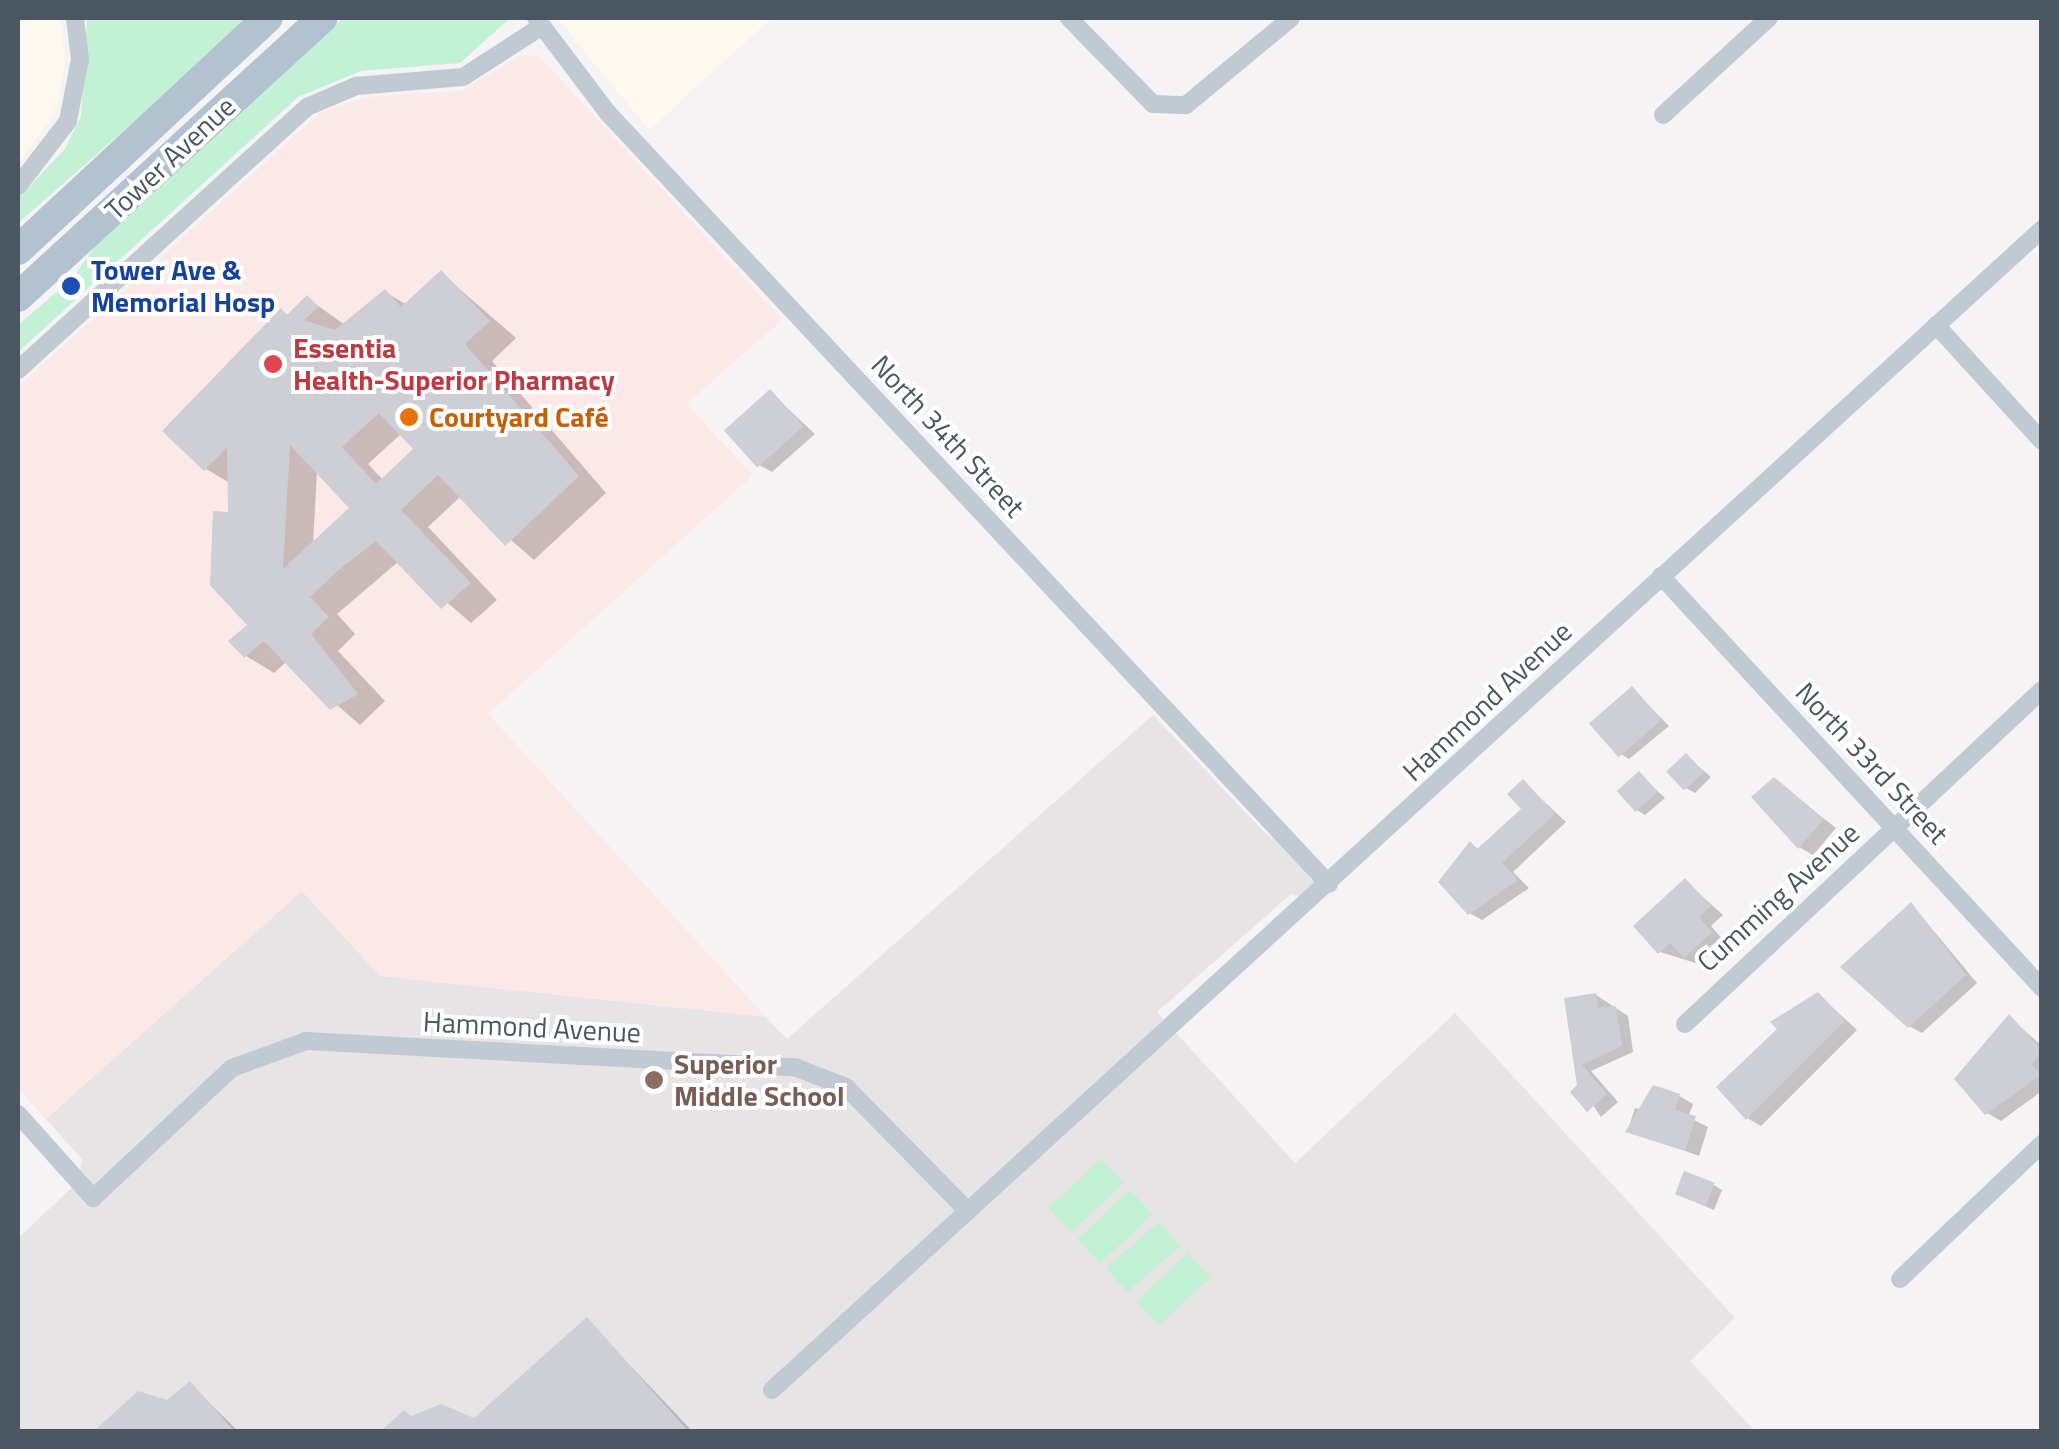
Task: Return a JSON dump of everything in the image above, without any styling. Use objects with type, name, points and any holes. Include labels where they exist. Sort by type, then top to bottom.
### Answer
[{"type":"main road","name":"Tower Avenue","points":[[18,250],[268,18]]},
{"type":"main road","name":"Tower Avenue","points":[[18,298],[323,18]]},
{"type":"street","points":[[18,186],[68,122],[80,60],[75,18]]},
{"type":"street","points":[[1069,18],[1153,104],[1186,104],[1291,18]]},
{"type":"street","points":[[1663,115],[1769,18]]},
{"type":"street","points":[[18,370],[307,107],[356,86],[463,77],[539,22]]},
{"type":"street","name":"North 34th Street","points":[[539,22],[607,112],[1330,884]]},
{"type":"street","name":"Hammond Avenue","points":[[772,1390],[1330,884],[2042,229]]},
{"type":"street","points":[[1936,325],[2042,440]]},
{"type":"street","name":"North 33rd Street","points":[[1662,576],[2042,988]]},
{"type":"street","name":"Cumming Avenue","points":[[1685,1024],[2042,690]]},
{"type":"street","name":"Hammond Avenue","points":[[18,1114],[92,1198],[232,1068],[306,1041],[824,1075],[871,1108],[968,1211]]},
{"type":"street","points":[[1900,1279],[2042,1144]]},
{"type":"shaded area","points":[[18,18],[61,18],[65,63],[57,111],[18,164]]},
{"type":"shaded area","points":[[557,18],[772,18],[649,130]]},
{"type":"shaded area","points":[[521,55],[540,57],[782,320],[686,404],[753,475],[488,714],[766,1017],[380,976],[302,891],[46,1119],[18,1088],[18,387],[321,112],[367,97],[461,91]]},
{"type":"shaded area","name":"Superior Middle School","points":[[1153,715],[1263,831],[1329,884],[1313,899],[1291,894],[1157,1012],[1295,1163],[1455,1013],[1735,1318],[1690,1361],[1755,1431],[18,1432],[18,1238],[78,1182],[82,1159],[46,1119],[302,891],[380,976],[766,1017],[787,1039]]},
{"type":"green space","points":[[87,18],[253,18],[18,223],[18,198],[65,149],[81,116]]},
{"type":"green space","points":[[343,18],[510,18],[460,63],[361,71],[298,97],[18,352],[18,325],[72,279],[98,242]]},
{"type":"green space","points":[[1101,1159],[1124,1183],[1071,1232],[1048,1208]]},
{"type":"green space","points":[[1130,1190],[1153,1214],[1100,1263],[1077,1239]]},
{"type":"green space","points":[[1159,1222],[1180,1246],[1127,1292],[1106,1268]]},
{"type":"green space","points":[[1188,1253],[1211,1277],[1159,1326],[1136,1301]]},
{"type":"building","points":[[441,270],[490,321],[465,344],[579,476],[505,546],[438,475],[401,510],[471,583],[441,609],[376,541],[335,573],[310,597],[329,617],[311,634],[358,694],[330,710],[264,641],[244,658],[228,641],[247,625],[210,585],[213,511],[228,512],[227,447],[204,471],[162,431],[281,308],[287,315],[307,295],[319,307],[304,320],[335,330],[385,289],[401,307]],"holes":[[[379,413],[413,449],[376,484],[342,447]],[[290,445],[349,508],[283,569]]]},
{"type":"building","points":[[770,389],[803,426],[757,468],[724,430]]},
{"type":"building","points":[[1632,686],[1662,720],[1619,757],[1589,723]]},
{"type":"building","points":[[1686,753],[1704,772],[1684,790],[1666,771]]},
{"type":"building","points":[[1639,771],[1658,792],[1635,812],[1617,791]]},
{"type":"building","points":[[1774,777],[1824,819],[1798,849],[1751,797]]},
{"type":"building","points":[[1523,779],[1555,814],[1502,863],[1518,880],[1468,915],[1438,882],[1470,841],[1477,849],[1521,809],[1507,794]]},
{"type":"building","points":[[1685,878],[1711,906],[1699,917],[1712,932],[1684,958],[1670,943],[1658,954],[1633,926]]},
{"type":"building","points":[[1911,902],[1966,975],[1908,1028],[1840,967]]},
{"type":"building","points":[[1818,992],[1845,1021],[1746,1120],[1716,1087],[1777,1029],[1770,1022]]},
{"type":"building","points":[[1596,993],[1598,1008],[1616,1006],[1622,1046],[1582,1065],[1607,1094],[1587,1112],[1570,1092],[1577,1085],[1564,998]]},
{"type":"building","points":[[2009,1014],[2042,1050],[2032,1065],[2041,1075],[1985,1115],[1954,1079]]},
{"type":"building","points":[[1653,1085],[1680,1094],[1675,1110],[1696,1116],[1685,1151],[1625,1132]]},
{"type":"building","points":[[1684,1171],[1715,1183],[1706,1206],[1675,1194]]},
{"type":"building","points":[[587,1317],[689,1432],[380,1432],[404,1410],[411,1416],[441,1404],[474,1418]]},
{"type":"building","points":[[190,1381],[235,1432],[93,1432],[138,1391],[167,1400]]},
{"type":"place","name":"Tower Ave & Memorial Hosp","points":[[71,286]]},
{"type":"place","name":"Essentia Health-Superior Pharmacy","points":[[273,364]]},
{"type":"place","name":"Courtyard Café","points":[[409,417]]},
{"type":"place","name":"Superior Middle School","points":[[654,1080]]}]
